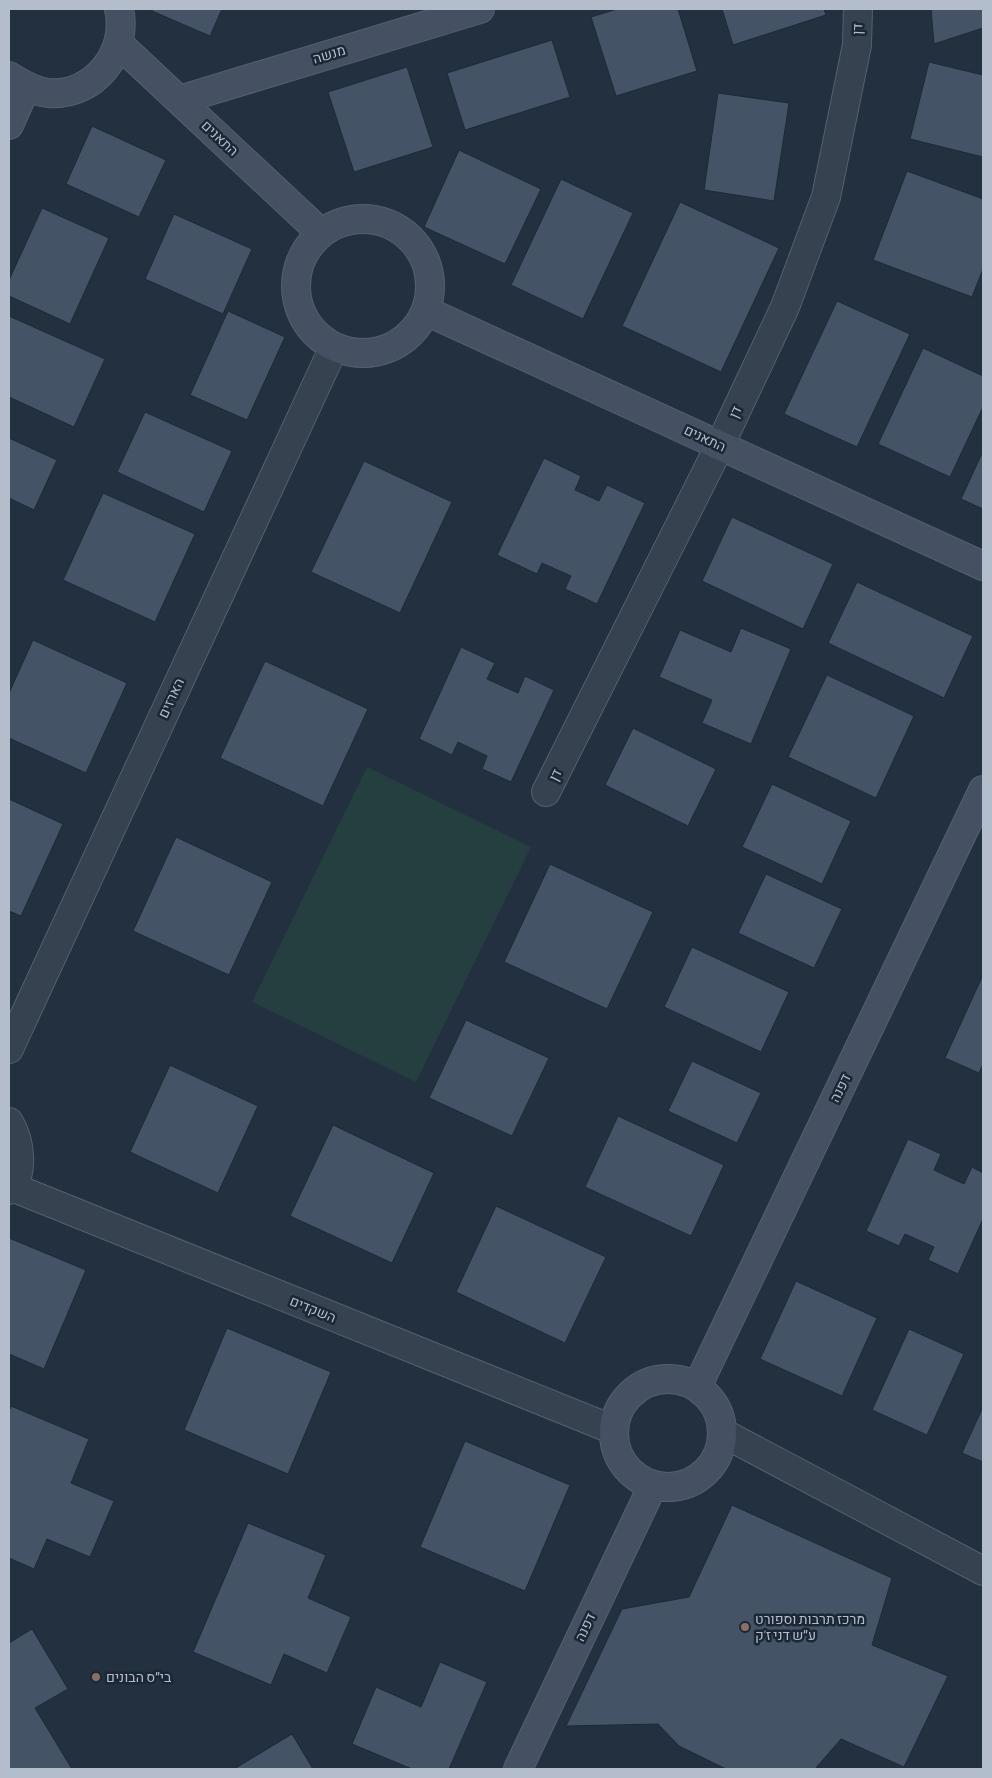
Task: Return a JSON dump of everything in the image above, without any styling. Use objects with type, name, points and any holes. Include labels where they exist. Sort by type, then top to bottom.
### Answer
[{"type":"street","points":[[9,125],[17,82],[48,93],[71,90],[92,80],[109,64],[119,44],[122,21],[119,9]]},
{"type":"street","name":"מנשה","points":[[178,100],[480,9]]},
{"type":"street","name":"דן","points":[[546,792],[720,445],[785,307],[826,197],[857,45],[858,9]]},
{"type":"street","name":"התאנים","points":[[119,44],[321,233]]},
{"type":"street","points":[[362,218],[384,222],[404,231],[419,247],[428,268],[431,290],[426,311],[414,330],[398,344],[391,347],[377,352],[355,353],[334,347],[315,334],[302,316],[296,294],[297,271],[306,250],[321,233],[340,222],[362,218]]},
{"type":"street","name":"התאנים","points":[[426,311],[983,566]]},
{"type":"street","name":"הארזים","points":[[9,1049],[334,347]]},
{"type":"street","name":"דפנה","points":[[697,1387],[983,790]]},
{"type":"street","points":[[9,1122],[19,1143],[19,1166],[10,1188]]},
{"type":"street","name":"השקדים","points":[[10,1188],[614,1430]]},
{"type":"street","points":[[661,1380],[680,1380],[697,1387],[710,1400],[719,1415],[722,1432],[720,1449],[713,1464],[701,1476],[686,1484],[669,1487],[653,1485],[636,1477],[624,1464],[616,1448],[614,1430],[618,1412],[628,1397],[643,1386],[661,1380]]},
{"type":"street","points":[[722,1432],[983,1571]]},
{"type":"street","name":"דפנה","points":[[518,1769],[653,1485]]},
{"type":"green space","points":[[367,767],[531,847],[416,1082],[252,1002]]},
{"type":"building","points":[[153,9],[222,9],[210,36],[152,11]]},
{"type":"building","points":[[617,9],[678,9],[697,71],[616,96],[591,17]]},
{"type":"building","points":[[722,9],[824,9],[826,15],[733,45]]},
{"type":"building","points":[[931,9],[983,9],[983,28],[934,44]]},
{"type":"building","points":[[552,40],[570,97],[465,130],[447,73]]},
{"type":"building","points":[[929,62],[983,75],[983,157],[910,139]]},
{"type":"building","points":[[407,67],[433,147],[354,172],[328,92]]},
{"type":"building","points":[[718,93],[789,103],[774,201],[704,190]]},
{"type":"building","points":[[92,126],[166,160],[139,217],[66,184]]},
{"type":"building","points":[[459,150],[541,189],[505,264],[424,227]]},
{"type":"building","points":[[907,171],[983,199],[983,269],[972,297],[873,260]]},
{"type":"building","points":[[561,179],[633,213],[583,319],[511,285]]},
{"type":"building","points":[[680,202],[779,248],[721,372],[622,326]]},
{"type":"building","points":[[42,208],[109,238],[70,324],[9,296],[9,280]]},
{"type":"building","points":[[174,214],[252,249],[223,314],[145,279]]},
{"type":"building","points":[[837,301],[910,334],[857,447],[784,414]]},
{"type":"building","points":[[228,311],[285,337],[247,420],[190,395]]},
{"type":"building","points":[[9,316],[105,359],[74,427],[9,397]]},
{"type":"building","points":[[923,348],[983,376],[983,407],[950,477],[878,444]]},
{"type":"building","points":[[145,412],[232,451],[204,512],[117,472]]},
{"type":"building","points":[[9,438],[57,460],[34,510],[9,498]]},
{"type":"building","points":[[983,451],[983,509],[961,499]]},
{"type":"building","points":[[544,458],[581,476],[575,490],[599,501],[607,485],[645,503],[597,604],[565,589],[571,576],[542,563],[537,574],[497,555]]},
{"type":"building","points":[[364,461],[452,502],[400,613],[311,572]]},
{"type":"building","points":[[103,493],[195,534],[155,622],[63,580]]},
{"type":"building","points":[[732,517],[833,564],[803,629],[702,581]]},
{"type":"building","points":[[857,582],[973,636],[944,698],[828,643]]},
{"type":"building","points":[[741,628],[791,649],[751,744],[702,723],[712,700],[659,677],[680,630],[731,652]]},
{"type":"building","points":[[33,640],[127,683],[86,773],[9,738],[9,693]]},
{"type":"building","points":[[461,647],[495,663],[487,679],[518,693],[525,676],[554,690],[511,782],[482,769],[487,756],[458,742],[452,755],[419,739]]},
{"type":"building","points":[[265,661],[368,709],[323,806],[220,758]]},
{"type":"building","points":[[827,675],[914,716],[876,798],[788,757]]},
{"type":"building","points":[[633,728],[716,769],[688,826],[605,785]]},
{"type":"building","points":[[772,784],[851,821],[822,884],[742,847]]},
{"type":"building","points":[[9,799],[63,824],[21,916],[9,911]]},
{"type":"building","points":[[176,837],[272,882],[229,975],[133,931]]},
{"type":"building","points":[[550,864],[653,912],[607,1009],[504,962]]},
{"type":"building","points":[[766,874],[842,909],[814,968],[738,933]]},
{"type":"building","points":[[692,947],[789,992],[761,1052],[664,1007]]},
{"type":"building","points":[[983,975],[983,1064],[979,1073],[945,1058]]},
{"type":"building","points":[[466,1020],[549,1058],[512,1136],[429,1098]]},
{"type":"building","points":[[692,1061],[761,1093],[737,1143],[668,1111]]},
{"type":"building","points":[[170,1065],[258,1106],[218,1193],[130,1152]]},
{"type":"building","points":[[618,1116],[724,1165],[691,1236],[585,1187]]},
{"type":"building","points":[[333,1125],[434,1173],[392,1263],[290,1216]]},
{"type":"building","points":[[908,1139],[941,1154],[934,1170],[964,1184],[972,1167],[983,1173],[983,1219],[958,1274],[928,1260],[934,1247],[905,1234],[899,1246],[866,1231]]},
{"type":"building","points":[[496,1206],[606,1257],[565,1343],[456,1292]]},
{"type":"building","points":[[9,1238],[86,1270],[44,1369],[9,1354]]},
{"type":"building","points":[[796,1281],[877,1318],[842,1396],[760,1359]]},
{"type":"building","points":[[227,1328],[331,1372],[288,1474],[184,1430]]},
{"type":"building","points":[[909,1329],[964,1354],[927,1435],[872,1410]]},
{"type":"building","points":[[11,1406],[89,1439],[71,1483],[114,1501],[90,1557],[47,1539],[34,1569],[9,1558],[9,1412]]},
{"type":"building","points":[[983,1407],[983,1462],[962,1453]]},
{"type":"building","points":[[465,1441],[570,1485],[525,1591],[420,1547]]},
{"type":"building","name":"מרכז תרבות וספורט ע״ש דני ז'ק","points":[[732,1505],[892,1578],[872,1645],[948,1676],[904,1767],[841,1739],[815,1769],[726,1769],[679,1746],[658,1724],[566,1726],[622,1609],[689,1597]]},
{"type":"building","points":[[248,1523],[326,1555],[308,1598],[351,1617],[327,1673],[284,1654],[271,1685],[193,1652]]},
{"type":"building","points":[[32,1629],[68,1689],[35,1708],[72,1769],[9,1769],[9,1643]]},
{"type":"building","points":[[440,1662],[487,1682],[449,1769],[412,1769],[352,1744],[376,1687],[421,1707]]},
{"type":"building","points":[[292,1734],[313,1769],[234,1769]]},
{"type":"place","name":"מרכז תרבות וספורט ע״ש דני ז'ק","points":[[745,1627]]},
{"type":"place","name":"בי״ס הבונים","points":[[96,1677]]}]
